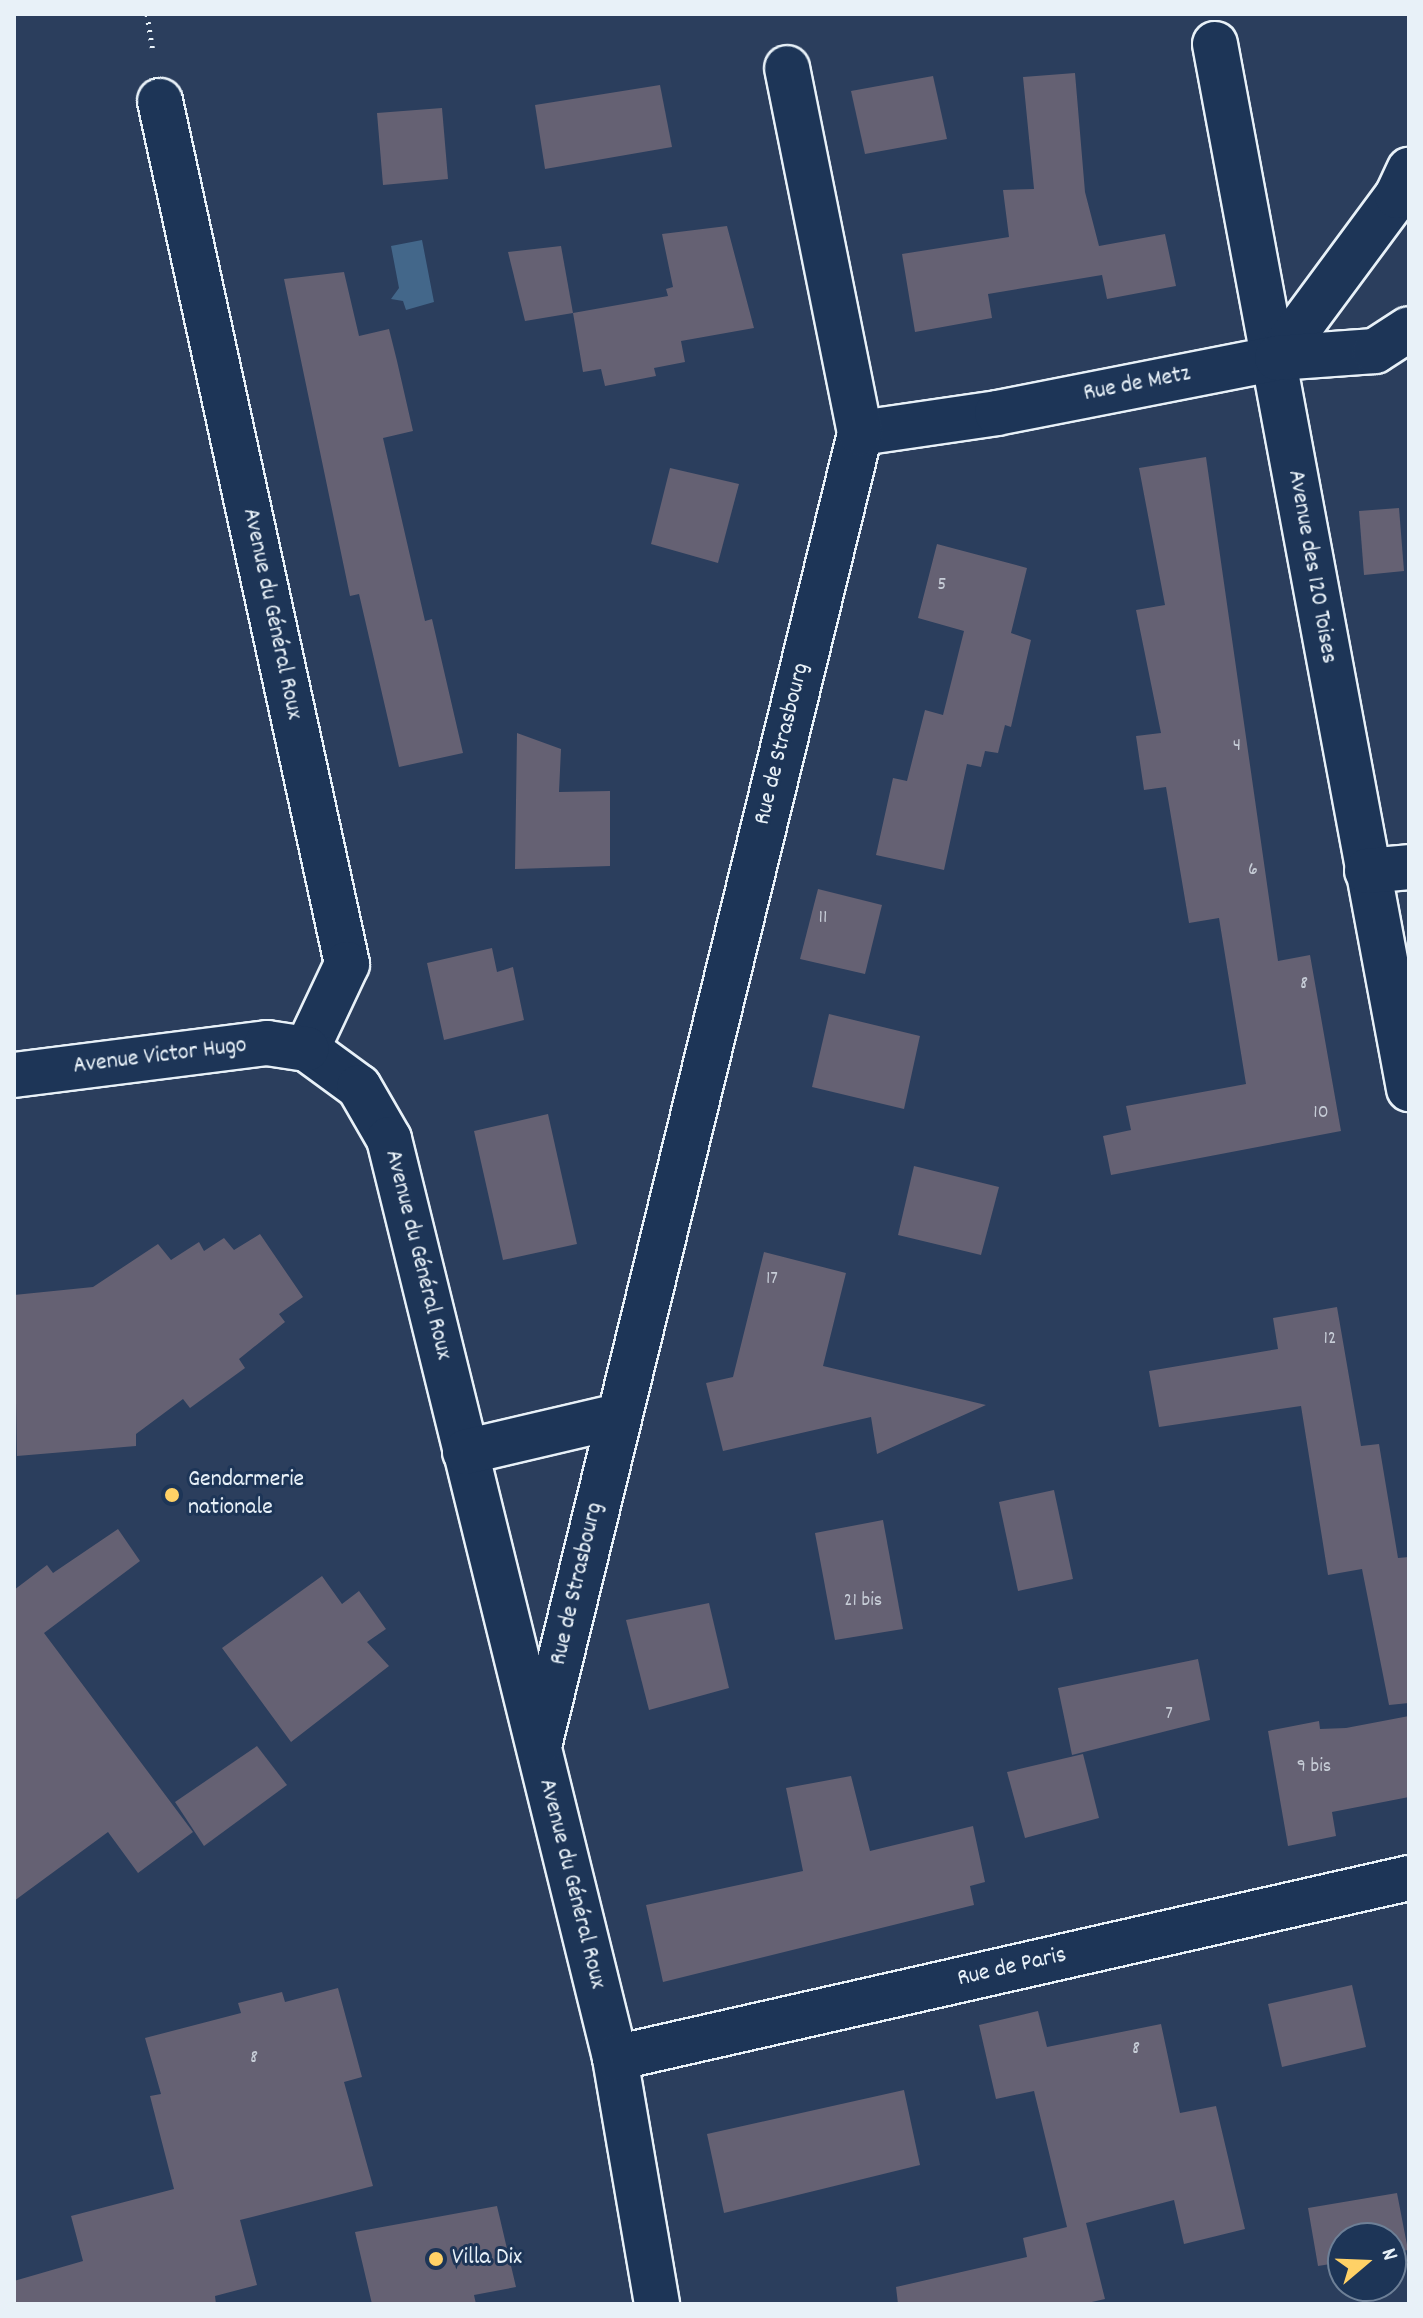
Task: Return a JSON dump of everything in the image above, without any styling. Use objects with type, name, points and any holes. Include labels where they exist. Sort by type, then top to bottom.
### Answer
[{"type":"street","name":"Avenue des 120 Toises","points":[[1215,44],[1277,358],[1388,869],[1409,1089]]},
{"type":"street","name":"Rue de Strasbourg","points":[[538,1752],[860,433],[787,68]]},
{"type":"street","name":"Avenue du Général Roux","points":[[160,101],[347,964],[307,1049],[359,1087],[389,1139],[615,2058],[657,2304]]},
{"type":"street","points":[[1277,358],[1397,196],[1409,170]]},
{"type":"street","name":"Rue de Metz","points":[[860,433],[997,413],[1277,358],[1375,351],[1409,329]]},
{"type":"street","name":"Avenue Victor Hugo","points":[[14,1075],[267,1043],[307,1049]]},
{"type":"street","points":[[465,1452],[618,1416]]},
{"type":"street","name":"Rue de Paris","points":[[615,2058],[1409,1878]]},
{"type":"water","points":[[422,240],[434,302],[406,310],[403,301],[391,299],[399,288],[391,246]]},
{"type":"building","points":[[1075,73],[1085,192],[1099,246],[1165,234],[1176,286],[1107,299],[1102,275],[988,294],[992,318],[915,332],[902,254],[1009,237],[1003,190],[1034,189],[1023,77]]},
{"type":"building","points":[[933,76],[947,139],[865,154],[851,91]]},
{"type":"building","points":[[660,85],[672,147],[545,169],[535,105]]},
{"type":"building","points":[[442,108],[448,179],[383,185],[377,113]]},
{"type":"building","points":[[727,226],[754,328],[681,341],[685,362],[654,368],[656,376],[605,386],[601,369],[583,372],[573,313],[668,296],[666,289],[673,287],[662,234]]},
{"type":"building","points":[[561,246],[573,313],[525,321],[508,252]]},
{"type":"building","points":[[344,272],[359,336],[389,329],[397,361],[413,431],[383,438],[425,621],[432,619],[463,753],[399,767],[359,594],[350,596],[284,279]]},
{"type":"building","points":[[1206,457],[1278,961],[1310,955],[1341,1131],[1111,1175],[1103,1136],[1131,1130],[1126,1106],[1246,1084],[1219,918],[1189,923],[1166,787],[1144,790],[1136,736],[1161,733],[1136,610],[1165,605],[1139,468]]},
{"type":"building","points":[[670,468],[739,484],[718,563],[651,544]]},
{"type":"building","points":[[1399,508],[1404,571],[1364,575],[1359,511]]},
{"type":"building","points":[[937,544],[1027,568],[1011,633],[1031,640],[1011,727],[1005,725],[998,753],[985,751],[981,767],[967,764],[944,870],[876,855],[893,778],[907,781],[925,710],[943,715],[964,631],[918,618]]},
{"type":"building","points":[[517,733],[561,749],[559,792],[610,791],[610,866],[515,869]]},
{"type":"building","points":[[818,889],[882,905],[865,974],[800,959]]},
{"type":"building","points":[[492,948],[497,972],[513,967],[524,1020],[444,1040],[427,963]]},
{"type":"building","points":[[829,1014],[920,1036],[904,1109],[812,1087]]},
{"type":"building","points":[[548,1114],[577,1244],[503,1260],[474,1131]]},
{"type":"building","points":[[914,1166],[999,1187],[981,1255],[898,1235]]},
{"type":"building","points":[[260,1234],[303,1297],[279,1314],[285,1322],[239,1359],[245,1368],[190,1408],[183,1399],[136,1434],[136,1446],[17,1456],[14,1295],[93,1287],[158,1244],[171,1260],[199,1242],[204,1251],[224,1238],[234,1250]]},
{"type":"building","points":[[764,1252],[846,1273],[823,1366],[986,1405],[877,1454],[871,1417],[723,1451],[706,1383],[733,1377]]},
{"type":"building","points":[[1337,1307],[1361,1446],[1379,1444],[1398,1558],[1409,1557],[1409,1703],[1389,1705],[1362,1569],[1328,1575],[1301,1406],[1159,1427],[1149,1371],[1278,1349],[1273,1318]]},
{"type":"building","points":[[1054,1490],[1073,1579],[1018,1591],[999,1502]]},
{"type":"building","points":[[883,1520],[903,1629],[835,1640],[815,1533]]},
{"type":"building","points":[[118,1529],[140,1561],[44,1633],[193,1832],[138,1873],[108,1832],[14,1901],[14,1590],[47,1565],[53,1573]]},
{"type":"building","points":[[322,1576],[342,1604],[359,1591],[386,1629],[367,1642],[389,1666],[291,1742],[222,1648]]},
{"type":"building","points":[[709,1603],[729,1688],[649,1710],[626,1620]]},
{"type":"building","points":[[1198,1659],[1210,1720],[1072,1755],[1058,1688]]},
{"type":"building","points":[[1409,1716],[1409,1797],[1332,1812],[1336,1836],[1288,1846],[1268,1731],[1319,1721],[1320,1729],[1346,1728]]},
{"type":"building","points":[[257,1746],[287,1785],[204,1846],[175,1802]]},
{"type":"building","points":[[1083,1754],[1099,1818],[1025,1838],[1007,1772]]},
{"type":"building","points":[[851,1776],[870,1851],[973,1826],[985,1882],[970,1886],[974,1905],[663,1982],[646,1905],[803,1871],[786,1788]]},
{"type":"building","points":[[1352,1985],[1366,2047],[1282,2067],[1268,2004]]},
{"type":"building","points":[[338,1988],[362,2077],[344,2082],[373,2186],[240,2220],[257,2285],[215,2296],[216,2304],[14,2304],[14,2281],[83,2261],[71,2216],[174,2189],[150,2096],[161,2094],[145,2038],[241,2013],[238,2003],[282,1992],[285,2002]]},
{"type":"building","points":[[1038,2011],[1047,2047],[1161,2024],[1180,2113],[1216,2106],[1245,2229],[1184,2244],[1174,2200],[1086,2223],[1105,2299],[1083,2304],[898,2304],[896,2287],[1027,2257],[1023,2238],[1067,2227],[1034,2091],[996,2099],[979,2025]]},
{"type":"building","points":[[904,2090],[920,2165],[724,2213],[707,2134]]},
{"type":"building","points":[[1397,2193],[1403,2222],[1327,2222],[1327,2265],[1318,2266],[1308,2208]]},
{"type":"building","name":"Villa Dix","points":[[497,2206],[516,2287],[474,2295],[476,2304],[372,2304],[355,2232]]},
{"type":"place","name":"Gendarmerie nationale","points":[[172,1495]]},
{"type":"place","name":"Villa Dix","points":[[436,2259]]}]
